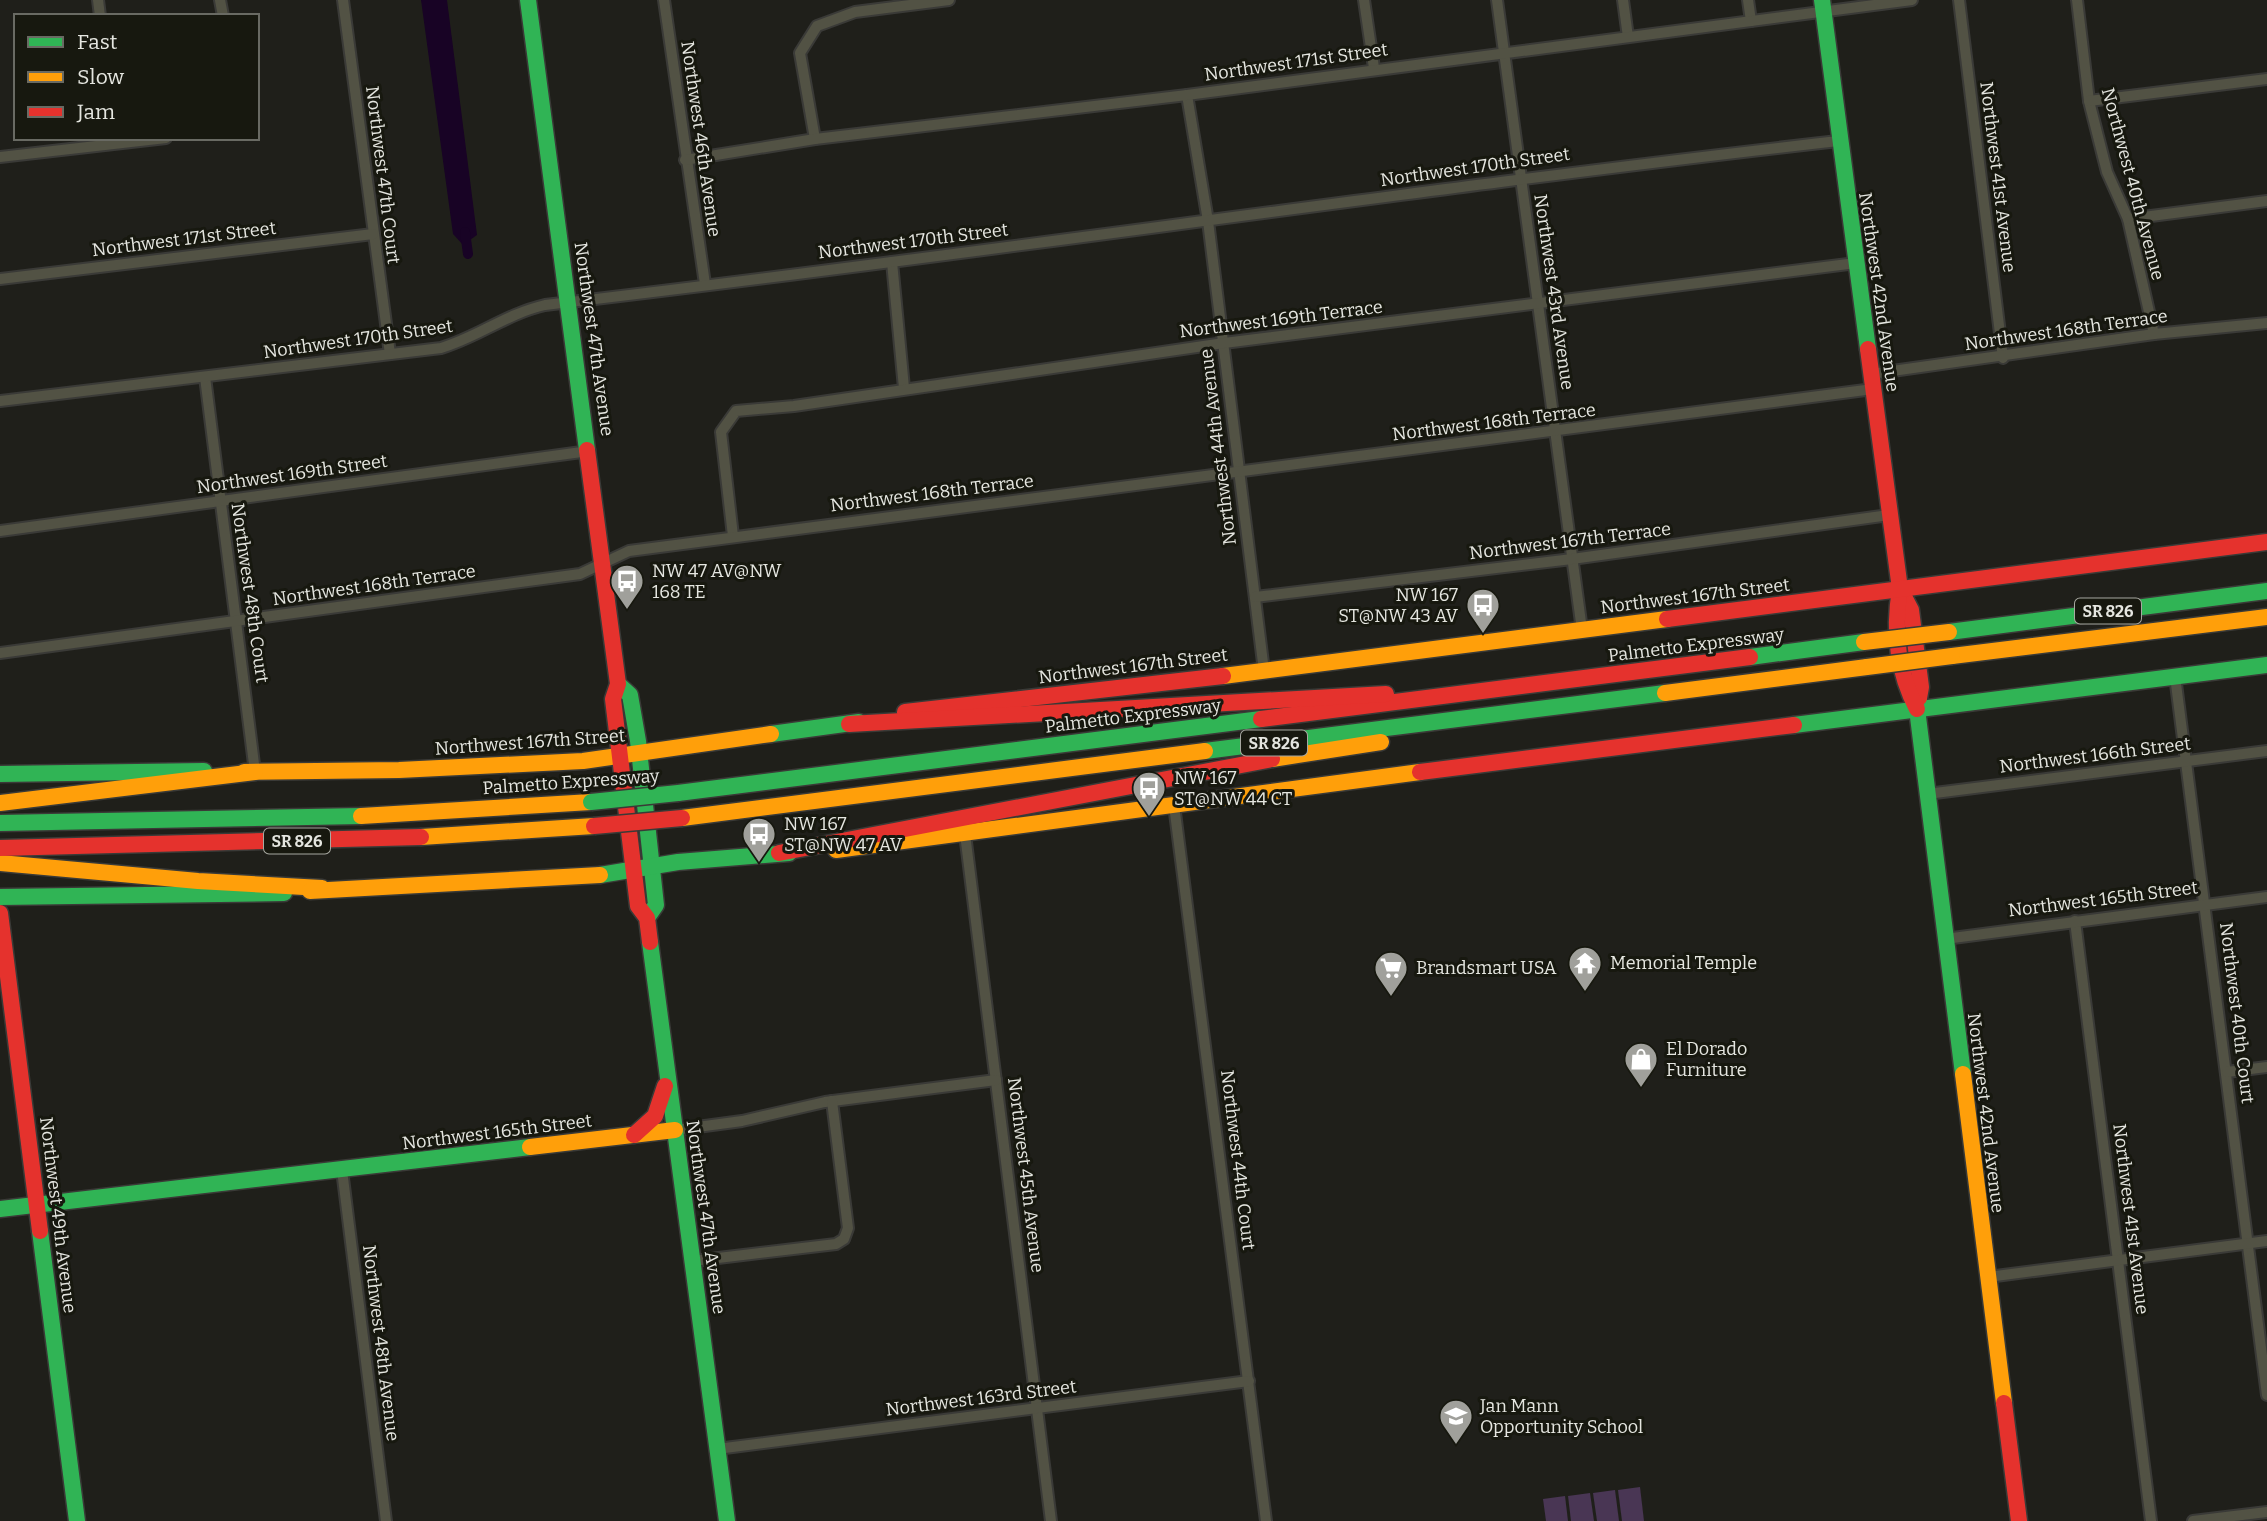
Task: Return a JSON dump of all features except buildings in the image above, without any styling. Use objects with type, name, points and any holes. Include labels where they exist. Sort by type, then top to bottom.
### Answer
[{"type":"main road","name":"Northwest 47th Avenue","points":[[528,0],[570,302],[618,684],[613,699],[632,870],[638,906],[647,918],[727,1521]]},
{"type":"main road","name":"Northwest 42nd Avenue","points":[[1823,6],[1838,141],[1900,589],[1895,612],[1905,690],[1917,709],[2019,1521]]},
{"type":"main road","name":"Northwest 167th Street","points":[[0,774],[122,770],[399,770],[620,758],[849,724],[905,712],[1264,671],[2267,542]]},
{"type":"main road","name":"Palmetto Expressway","points":[[0,822],[357,816],[591,802],[2267,591]]},
{"type":"main road","name":"SR 826","points":[[0,848],[371,840],[682,818],[2267,617]]},
{"type":"main road","points":[[0,897],[78,893],[245,896],[322,888],[632,870],[779,853],[840,850],[2267,665]]},
{"type":"main road","name":"Northwest 47th Avenue","points":[[618,684],[629,695],[640,754],[656,905],[647,918]]},
{"type":"main road","points":[[849,724],[1362,693],[1447,696]]},
{"type":"main road","points":[[779,853],[1204,770],[1399,739],[1472,718]]},
{"type":"main road","points":[[0,803],[256,772]]},
{"type":"main road","points":[[0,863],[198,881],[322,888]]},
{"type":"main road","name":"Northwest 49th Avenue","points":[[0,913],[77,1521]]},
{"type":"main road","points":[[634,1135],[655,1116],[668,1074]]},
{"type":"main road","name":"Northwest 165th Street","points":[[0,1209],[675,1130]]},
{"type":"street","name":"Northwest 47th Court","points":[[343,0],[390,354]]},
{"type":"street","name":"Northwest 46th Avenue","points":[[664,0],[705,284]]},
{"type":"street","points":[[815,139],[800,54],[817,26],[855,12],[949,0]]},
{"type":"street","points":[[1364,0],[1374,68]]},
{"type":"street","name":"Northwest 43rd Avenue","points":[[1497,0],[1582,630]]},
{"type":"street","points":[[1623,0],[1628,37]]},
{"type":"street","points":[[1748,0],[1751,21]]},
{"type":"street","name":"Northwest 171st Street","points":[[685,160],[815,139],[1187,95],[1374,68],[1751,21],[1823,6],[1912,0]]},
{"type":"street","name":"Northwest 41st Avenue","points":[[1959,0],[2003,358]]},
{"type":"street","name":"Northwest 40th Avenue","points":[[2077,0],[2090,102],[2108,172],[2129,219],[2154,334]]},
{"type":"street","points":[[2090,102],[2267,79]]},
{"type":"street","name":"Northwest 44th Avenue","points":[[1187,95],[1208,221],[1264,671]]},
{"type":"street","points":[[0,157],[118,141]]},
{"type":"street","name":"Northwest 170th Street","points":[[0,401],[441,348],[465,341],[519,311],[570,302],[1208,221],[1521,177],[1838,141]]},
{"type":"street","points":[[2129,219],[2267,201]]},
{"type":"street","name":"Northwest 171st Street","points":[[0,279],[373,234]]},
{"type":"street","points":[[892,262],[904,388]]},
{"type":"street","name":"Northwest 169th Terrace","points":[[733,536],[721,432],[736,411],[794,406],[1224,343],[1856,263]]},
{"type":"street","name":"Northwest 168th Terrace","points":[[0,653],[580,574],[629,551],[1239,471],[1555,433],[2154,334],[2267,323]]},
{"type":"street","name":"Northwest 48th Court","points":[[205,377],[256,772]]},
{"type":"street","name":"Northwest 169th Street","points":[[0,531],[589,451]]},
{"type":"street","name":"Northwest 167th Terrace","points":[[1255,597],[1572,559],[1889,515]]},
{"type":"street","name":"Northwest 40th Court","points":[[2175,676],[2267,1395]]},
{"type":"street","name":"Northwest 166th Street","points":[[1927,794],[2267,751]]},
{"type":"street","name":"Northwest 44th Court","points":[[1174,805],[1266,1521]]},
{"type":"street","name":"Northwest 45th Avenue","points":[[965,834],[1051,1521]]},
{"type":"street","name":"Northwest 165th Street","points":[[1945,939],[2267,897]]},
{"type":"street","name":"Northwest 41st Avenue","points":[[2075,922],[2151,1521]]},
{"type":"street","points":[[2227,1072],[2267,1067]]},
{"type":"street","name":"Northwest 165th Street","points":[[675,1130],[742,1121],[832,1101],[996,1080]]},
{"type":"street","points":[[693,1261],[836,1244],[844,1239],[848,1228],[832,1101]]},
{"type":"street","name":"Northwest 48th Avenue","points":[[342,1170],[386,1521]]},
{"type":"street","points":[[1988,1277],[2267,1241]]},
{"type":"street","name":"Northwest 163rd Street","points":[[717,1449],[1249,1381]]},
{"type":"street","points":[[2193,1521],[2267,1512]]},
{"type":"shaded area","points":[[421,0],[447,0],[477,235],[463,245],[453,234]]},
{"type":"shaded area","points":[[1640,1487],[1644,1521],[1622,1521],[1618,1490]]},
{"type":"shaded area","points":[[1615,1490],[1619,1521],[1597,1521],[1593,1493]]},
{"type":"shaded area","points":[[1590,1493],[1594,1521],[1571,1521],[1568,1496]]},
{"type":"shaded area","points":[[1565,1496],[1568,1521],[1546,1521],[1543,1499]]},
{"type":"waterway","points":[[465,232],[468,254]]},
{"type":"traffic: fast","points":[[528,0],[587,450]]},
{"type":"traffic: fast","points":[[1822,0],[1868,349]]},
{"type":"traffic: fast","points":[[1949,632],[2267,591]]},
{"type":"traffic: fast","points":[[1750,657],[1864,642]]},
{"type":"traffic: fast","points":[[1794,725],[2267,665]]},
{"type":"traffic: fast","points":[[618,684],[630,695],[638,741],[656,905],[647,918]]},
{"type":"traffic: fast","points":[[1205,751],[1665,693]]},
{"type":"traffic: fast","points":[[1919,698],[1917,709],[1963,1074]]},
{"type":"traffic: fast","points":[[678,793],[1261,719]]},
{"type":"traffic: fast","points":[[771,734],[859,722]]},
{"type":"traffic: fast","points":[[0,774],[204,771]]},
{"type":"traffic: fast","points":[[591,802],[678,793]]},
{"type":"traffic: fast","points":[[0,823],[361,816]]},
{"type":"traffic: fast","points":[[600,875],[678,862],[789,853]]},
{"type":"traffic: fast","points":[[0,897],[284,893]]},
{"type":"traffic: fast","points":[[650,942],[727,1521]]},
{"type":"traffic: fast","points":[[0,1209],[530,1147]]},
{"type":"traffic: fast","points":[[40,1231],[77,1521]]},
{"type":"traffic: slow","points":[[1952,656],[2267,617]]},
{"type":"traffic: slow","points":[[1223,676],[1667,619]]},
{"type":"traffic: slow","points":[[1864,642],[1949,632]]},
{"type":"traffic: slow","points":[[1867,667],[1952,656]]},
{"type":"traffic: slow","points":[[1665,693],[1867,667]]},
{"type":"traffic: slow","points":[[244,772],[399,770],[583,761],[771,734]]},
{"type":"traffic: slow","points":[[1272,759],[1381,742]]},
{"type":"traffic: slow","points":[[682,818],[1205,751]]},
{"type":"traffic: slow","points":[[0,803],[255,772]]},
{"type":"traffic: slow","points":[[836,850],[1420,772]]},
{"type":"traffic: slow","points":[[361,816],[591,802]]},
{"type":"traffic: slow","points":[[421,837],[594,826]]},
{"type":"traffic: slow","points":[[0,863],[198,881],[322,888]]},
{"type":"traffic: slow","points":[[310,891],[600,875]]},
{"type":"traffic: slow","points":[[1963,1074],[2004,1403]]},
{"type":"traffic: slow","points":[[530,1147],[675,1130]]},
{"type":"traffic: jam","points":[[1868,349],[1900,589],[1911,610],[1921,687],[1919,698]]},
{"type":"traffic: jam","points":[[587,450],[618,684],[613,699],[638,906],[647,918],[650,942]]},
{"type":"traffic: jam","points":[[1667,619],[2267,542]]},
{"type":"traffic: jam","points":[[1900,589],[1898,650],[1905,680],[1917,709]]},
{"type":"traffic: jam","points":[[1261,719],[1750,657]]},
{"type":"traffic: jam","points":[[905,712],[1223,676]]},
{"type":"traffic: jam","points":[[849,724],[1386,694]]},
{"type":"traffic: jam","points":[[1420,772],[1794,725]]},
{"type":"traffic: jam","points":[[779,853],[1272,759]]},
{"type":"traffic: jam","points":[[594,826],[682,818]]},
{"type":"traffic: jam","points":[[0,848],[421,837]]},
{"type":"traffic: jam","points":[[0,913],[40,1231]]},
{"type":"traffic: jam","points":[[634,1135],[655,1116],[665,1086]]},
{"type":"traffic: jam","points":[[2004,1403],[2019,1521]]},
{"type":"place","name":"NW 47 AV@NW 168 TE","points":[[627,611]]},
{"type":"place","name":"NW 167 ST@NW 43 AV","points":[[1483,635]]},
{"type":"place","name":"NW 167 ST@NW 44 CT","points":[[1149,818]]},
{"type":"place","name":"NW 167 ST@NW 47 AV","points":[[759,864]]},
{"type":"place","name":"Memorial Temple","points":[[1585,993]]},
{"type":"place","name":"Brandsmart USA","points":[[1391,998]]},
{"type":"place","name":"El Dorado Furniture","points":[[1641,1089]]},
{"type":"place","name":"Jan Mann Opportunity School","points":[[1456,1446]]}]
